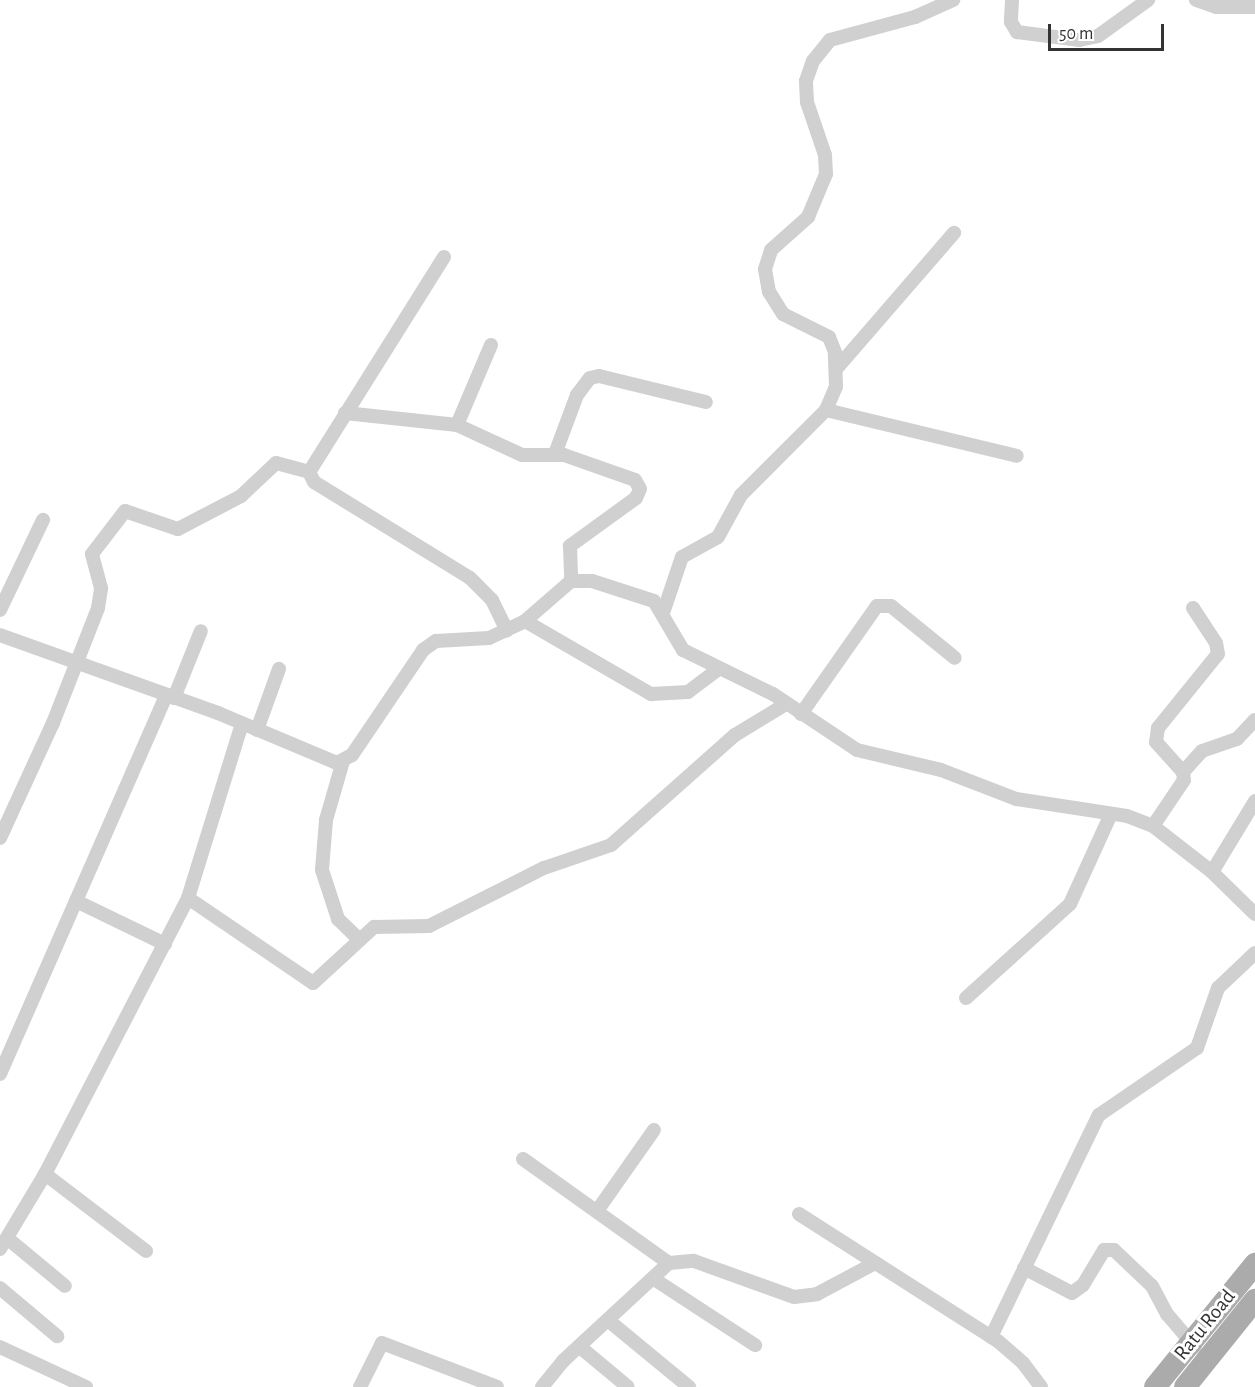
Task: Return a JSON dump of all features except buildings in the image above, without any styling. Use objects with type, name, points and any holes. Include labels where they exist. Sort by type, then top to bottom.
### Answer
[{"type":"main road","name":"Ratu Road","points":[[1155,1387],[1255,1264]]},
{"type":"main road","name":"Ratu Road","points":[[1185,1387],[1255,1300]]},
{"type":"street","points":[[663,613],[682,557],[718,537],[741,495],[826,410],[836,387],[837,369],[829,337],[783,314],[766,279],[771,250],[808,217],[826,174],[825,155],[807,102],[806,81],[821,48],[830,40],[915,17],[952,0]]},
{"type":"street","points":[[1012,0],[1011,22],[1017,32],[1079,40],[1098,36],[1148,0]]},
{"type":"street","points":[[1196,0],[1216,7],[1255,7]]},
{"type":"street","points":[[837,369],[954,233]]},
{"type":"street","points":[[309,472],[444,257]]},
{"type":"street","points":[[457,425],[491,345]]},
{"type":"street","points":[[555,454],[577,395],[590,378],[599,376],[706,402]]},
{"type":"street","points":[[826,410],[1017,456]]},
{"type":"street","points":[[345,413],[457,425],[522,455],[555,454],[635,480],[640,489],[630,503],[570,546],[571,581]]},
{"type":"street","points":[[0,838],[78,664],[101,597],[92,554],[125,512],[178,529],[241,496],[276,463],[309,472],[314,482],[470,578],[492,600],[507,631]]},
{"type":"street","points":[[0,610],[44,520]]},
{"type":"street","points":[[360,940],[338,920],[322,870],[326,820],[343,761],[423,650],[446,638],[489,638],[507,631],[525,621],[571,581],[592,581],[640,595],[663,613],[676,642],[718,669],[786,704],[857,750],[941,770],[1016,799],[1111,814],[1153,826],[1212,872],[1255,915]]},
{"type":"street","points":[[801,714],[877,606],[891,606],[955,658]]},
{"type":"street","points":[[1183,772],[1161,750],[1156,734],[1218,654],[1216,643],[1193,608]]},
{"type":"street","points":[[525,621],[651,694],[688,692],[718,669]]},
{"type":"street","points":[[0,1074],[76,901],[201,631]]},
{"type":"street","points":[[0,635],[170,696],[257,730],[332,763],[343,761]]},
{"type":"street","points":[[257,730],[279,669]]},
{"type":"street","points":[[188,898],[308,982],[326,976],[360,940],[384,925],[429,926],[544,868],[611,845],[735,735],[786,704]]},
{"type":"street","points":[[1153,826],[1180,789],[1183,772],[1202,751],[1237,739],[1255,720]]},
{"type":"street","points":[[65,1286],[3,1244],[45,1174],[188,898],[242,724]]},
{"type":"street","points":[[1212,872],[1255,801]]},
{"type":"street","points":[[966,998],[1070,903],[1111,814]]},
{"type":"street","points":[[76,901],[165,945]]},
{"type":"street","points":[[991,1337],[1100,1115],[1197,1048],[1218,988],[1255,953]]},
{"type":"street","points":[[597,1211],[654,1130]]},
{"type":"street","points":[[523,1159],[669,1263],[694,1261],[794,1297],[817,1294],[875,1263]]},
{"type":"street","points":[[45,1174],[146,1251]]},
{"type":"street","points":[[800,1214],[991,1337],[1023,1363],[1041,1387]]},
{"type":"street","points":[[1024,1268],[1072,1293],[1083,1285],[1104,1250],[1114,1250],[1152,1286],[1167,1314],[1206,1360]]},
{"type":"street","points":[[542,1387],[580,1347],[669,1263]]},
{"type":"street","points":[[654,1279],[755,1345]]},
{"type":"street","points":[[0,1288],[57,1336]]},
{"type":"street","points":[[609,1321],[689,1387]]},
{"type":"street","points":[[360,1387],[382,1343],[497,1387]]},
{"type":"street","points":[[0,1347],[86,1387]]},
{"type":"street","points":[[580,1347],[611,1381],[628,1387]]}]
